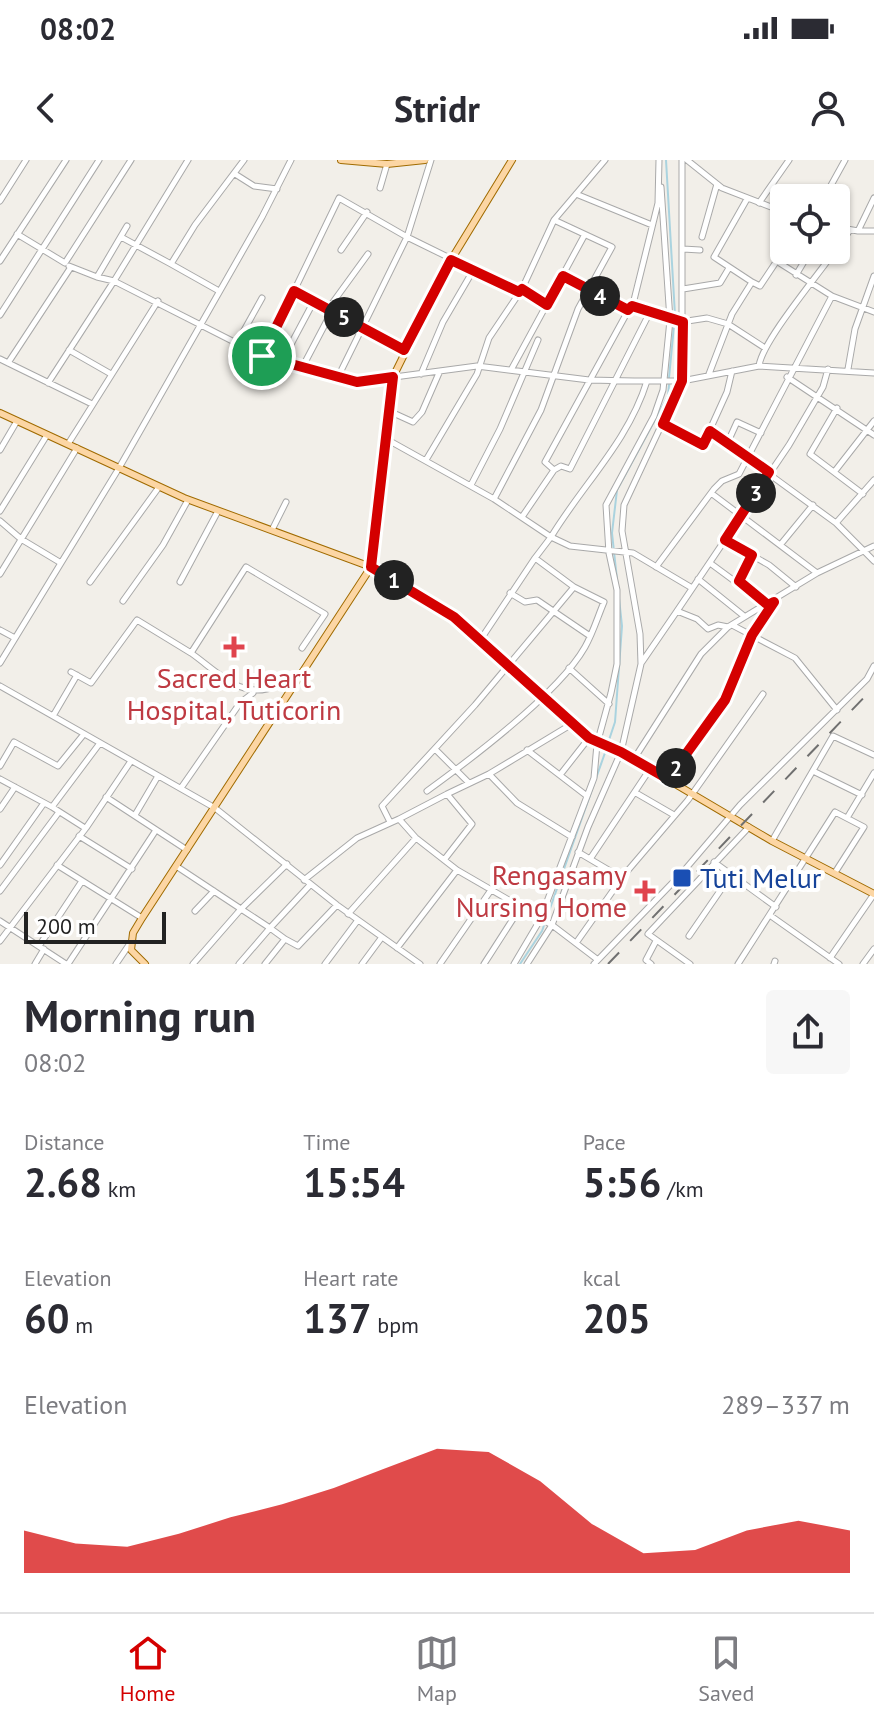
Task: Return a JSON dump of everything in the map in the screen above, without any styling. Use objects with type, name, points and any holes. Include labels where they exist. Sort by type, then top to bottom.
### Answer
[{"type":"main road","points":[[341,160],[387,164],[428,160]]},
{"type":"main road","points":[[145,964],[134,955],[131,942],[142,918],[371,567],[393,377],[451,260],[512,160]]},
{"type":"main road","points":[[0,413],[188,500],[371,567],[454,617],[540,697],[599,745],[619,751],[772,841],[873,891]]},
{"type":"street","points":[[0,201],[26,160]]},
{"type":"street","points":[[1,259],[66,160]]},
{"type":"street","points":[[0,315],[99,160]]},
{"type":"street","points":[[8,363],[131,160]]},
{"type":"street","points":[[48,383],[188,160]]},
{"type":"street","points":[[171,264],[195,225],[244,160]]},
{"type":"street","points":[[0,663],[119,468],[291,160]]},
{"type":"street","points":[[337,379],[360,326],[407,237],[428,160]]},
{"type":"street","points":[[426,460],[477,374],[477,366],[489,338],[520,290],[554,220],[567,201],[605,160]]},
{"type":"street","points":[[514,964],[546,923],[594,778],[617,664],[617,611],[606,505],[658,408],[665,380],[671,321],[659,160]]},
{"type":"street","points":[[684,160],[717,184],[770,207]]},
{"type":"street","points":[[527,964],[578,852],[619,751],[641,664],[640,634],[622,531],[624,505],[681,380],[684,160]]},
{"type":"street","points":[[759,203],[789,160]]},
{"type":"street","points":[[832,184],[845,160]]},
{"type":"street","points":[[380,188],[387,164]]},
{"type":"street","points":[[235,174],[254,186],[277,189]]},
{"type":"street","points":[[702,237],[717,184]]},
{"type":"street","points":[[554,470],[545,462],[630,308],[661,187]]},
{"type":"street","points":[[576,194],[652,225]]},
{"type":"street","points":[[262,356],[339,198],[451,260],[547,305]]},
{"type":"street","points":[[759,366],[765,348],[854,231],[874,198]]},
{"type":"street","points":[[747,199],[714,257],[760,286],[776,264]]},
{"type":"street","points":[[341,250],[367,212]]},
{"type":"street","points":[[494,499],[555,375],[578,309],[612,247],[554,220]]},
{"type":"street","points":[[97,277],[127,226]]},
{"type":"street","points":[[850,230],[874,231]]},
{"type":"street","points":[[17,234],[68,265],[158,301],[262,356],[337,379],[357,382],[477,366],[589,380],[681,380],[759,366],[848,369],[874,373]]},
{"type":"street","points":[[511,370],[584,236]]},
{"type":"street","points":[[121,237],[219,291]]},
{"type":"street","points":[[683,249],[700,250]]},
{"type":"street","points":[[302,368],[330,310],[368,254]]},
{"type":"street","points":[[781,264],[832,296],[874,312]]},
{"type":"street","points":[[796,275],[803,264]]},
{"type":"street","points":[[683,289],[720,283],[729,267]]},
{"type":"street","points":[[421,374],[443,322],[474,269]]},
{"type":"street","points":[[563,276],[589,291],[671,321],[707,318],[728,324],[765,348]]},
{"type":"street","points":[[848,369],[863,306],[874,276]]},
{"type":"street","points":[[709,375],[728,324],[752,282]]},
{"type":"street","points":[[294,291],[404,350]]},
{"type":"street","points":[[656,567],[711,493],[722,481],[739,474],[832,296]]},
{"type":"street","points":[[237,343],[262,298]]},
{"type":"street","points":[[68,444],[158,301]]},
{"type":"street","points":[[281,363],[314,301]]},
{"type":"street","points":[[522,517],[554,470],[561,466],[570,469],[649,314]]},
{"type":"street","points":[[471,485],[500,429],[538,340]]},
{"type":"street","points":[[69,350],[111,374]]},
{"type":"street","points":[[0,359],[92,404]]},
{"type":"street","points":[[641,664],[818,396],[828,369]]},
{"type":"street","points":[[663,424],[703,445],[732,371]]},
{"type":"street","points":[[391,412],[413,422],[422,412],[439,373]]},
{"type":"street","points":[[787,377],[874,435]]},
{"type":"street","points":[[481,639],[510,593],[621,438],[635,415],[647,381]]},
{"type":"street","points":[[837,408],[810,454],[863,494]]},
{"type":"street","points":[[0,450],[17,421]]},
{"type":"street","points":[[835,471],[874,421]]},
{"type":"street","points":[[727,444],[737,422],[761,433]]},
{"type":"street","points":[[710,431],[836,523],[874,561]]},
{"type":"street","points":[[0,511],[47,435]]},
{"type":"street","points":[[388,440],[471,485],[551,537],[570,546],[626,553],[692,588]]},
{"type":"street","points":[[0,572],[77,448]]},
{"type":"street","points":[[836,523],[874,480]]},
{"type":"street","points":[[90,582],[159,487]]},
{"type":"street","points":[[711,493],[817,573]]},
{"type":"street","points":[[123,601],[163,545],[188,500]]},
{"type":"street","points":[[272,530],[286,502]]},
{"type":"street","points":[[781,544],[813,505]]},
{"type":"street","points":[[180,582],[218,511]]},
{"type":"street","points":[[0,521],[21,539],[61,563]]},
{"type":"street","points":[[725,540],[796,587]]},
{"type":"street","points":[[634,759],[701,654],[730,626],[771,604],[817,573],[874,546]]},
{"type":"street","points":[[739,581],[752,555]]},
{"type":"street","points":[[427,791],[456,770],[540,697],[569,668],[590,636],[604,602],[574,587],[535,558]]},
{"type":"street","points":[[710,563],[771,604]]},
{"type":"street","points":[[191,653],[246,567],[325,614],[302,648]]},
{"type":"street","points":[[698,579],[745,616]]},
{"type":"street","points":[[390,822],[382,806],[574,587]]},
{"type":"street","points":[[510,593],[525,602],[537,600],[590,636]]},
{"type":"street","points":[[668,779],[725,700],[752,635],[771,604]]},
{"type":"street","points":[[677,611],[697,619],[708,629],[718,625],[730,626],[795,658],[837,710]]},
{"type":"street","points":[[53,716],[74,673],[91,683],[137,620],[253,693]]},
{"type":"street","points":[[0,630],[15,638]]},
{"type":"street","points":[[399,819],[416,838],[457,870],[546,923],[576,943],[596,962],[867,679],[874,666]]},
{"type":"street","points":[[569,668],[609,704]]},
{"type":"street","points":[[0,686],[215,808],[348,914],[420,964]]},
{"type":"street","points":[[181,788],[240,703],[253,693],[276,686]]},
{"type":"street","points":[[576,943],[622,878],[693,794],[763,694]]},
{"type":"street","points":[[304,880],[357,838],[489,774],[572,724]]},
{"type":"street","points":[[0,766],[14,742],[58,766],[84,734]]},
{"type":"street","points":[[772,841],[833,736],[874,755]]},
{"type":"street","points":[[560,775],[589,738]]},
{"type":"street","points":[[52,807],[100,743]]},
{"type":"street","points":[[435,749],[469,783]]},
{"type":"street","points":[[527,750],[587,796]]},
{"type":"street","points":[[0,941],[86,828],[131,760]]},
{"type":"street","points":[[590,859],[650,769]]},
{"type":"street","points":[[813,771],[862,795]]},
{"type":"street","points":[[847,818],[874,773]]},
{"type":"street","points":[[489,774],[517,803],[572,837]]},
{"type":"street","points":[[135,815],[158,776]]},
{"type":"street","points":[[0,779],[86,828]]},
{"type":"street","points":[[0,809],[15,787]]},
{"type":"street","points":[[636,793],[674,815]]},
{"type":"street","points":[[444,860],[472,824],[447,794]]},
{"type":"street","points":[[106,797],[187,850]]},
{"type":"street","points":[[0,865],[44,803]]},
{"type":"street","points":[[0,891],[59,812]]},
{"type":"street","points":[[738,964],[835,812],[864,827],[836,871]]},
{"type":"street","points":[[690,964],[649,936],[650,931],[749,827]]},
{"type":"street","points":[[0,921],[67,964],[156,830]]},
{"type":"street","points":[[79,836],[132,869]]},
{"type":"street","points":[[348,914],[416,838]]},
{"type":"street","points":[[578,852],[622,878]]},
{"type":"street","points":[[714,862],[776,907]]},
{"type":"street","points":[[193,964],[241,909],[287,864]]},
{"type":"street","points":[[57,865],[142,918]]},
{"type":"street","points":[[176,866],[298,946],[337,905]]},
{"type":"street","points":[[397,948],[457,870]]},
{"type":"street","points":[[689,936],[731,875]]},
{"type":"street","points":[[35,964],[41,948],[82,881]]},
{"type":"street","points":[[239,964],[310,885]]},
{"type":"street","points":[[440,964],[491,890]]},
{"type":"street","points":[[195,911],[214,891]]},
{"type":"street","points":[[830,958],[873,891]]},
{"type":"street","points":[[484,964],[520,908]]},
{"type":"street","points":[[770,916],[839,964]]},
{"type":"street","points":[[325,964],[358,920]]},
{"type":"street","points":[[362,964],[382,937]]},
{"type":"street","points":[[265,964],[285,939]]},
{"type":"street","points":[[651,964],[646,960],[656,941]]},
{"type":"street","points":[[116,964],[131,942]]},
{"type":"street","points":[[863,964],[874,949]]},
{"type":"waterway","points":[[666,160],[675,315],[669,378]]},
{"type":"waterway","points":[[608,743],[615,722],[622,626],[612,533],[617,490],[668,396],[669,385]]},
{"type":"waterway","points":[[520,964],[542,931],[606,750]]},
{"type":"railway","points":[[608,964],[874,687]]},
{"type":"place","name":"Sacred Heart Hospital, Tuticorin","points":[[234,647]]},
{"type":"place","name":"Tuti Melur","points":[[682,878]]},
{"type":"place","name":"Rengasamy Nursing Home","points":[[645,891]]},
{"type":"route","points":[[451,260],[519,292],[522,289],[547,305],[563,276],[628,310],[632,306],[649,314],[683,322],[682,381],[663,424],[703,445],[710,431],[769,472],[725,540],[752,555],[739,581],[768,605],[774,602],[752,635],[725,700],[668,779],[621,752],[597,744],[540,697],[454,617],[371,567],[393,377],[357,382],[337,379],[262,356],[294,291],[404,350],[451,260]]}]
